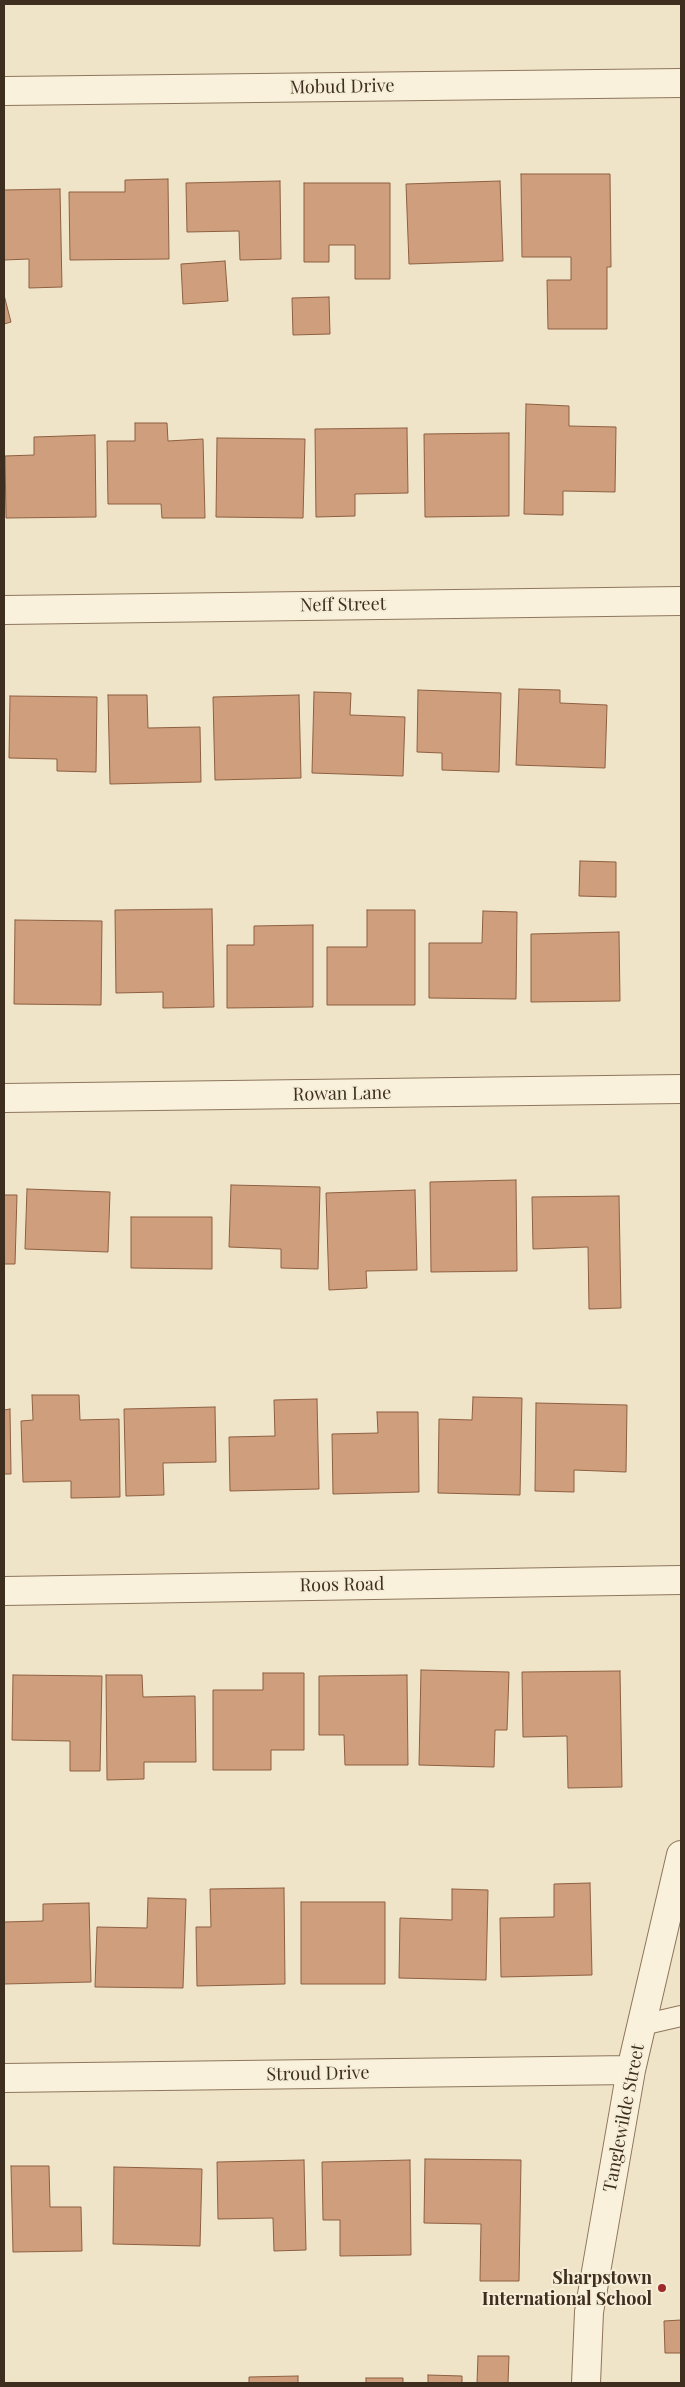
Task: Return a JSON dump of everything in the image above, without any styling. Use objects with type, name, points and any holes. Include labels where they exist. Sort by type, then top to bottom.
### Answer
[{"type":"street","name":"Mobud Drive","points":[[4,91],[681,83]]},
{"type":"street","name":"Neff Street","points":[[4,610],[681,601]]},
{"type":"street","name":"Rowan Lane","points":[[4,1098],[681,1089]]},
{"type":"street","name":"Roos Road","points":[[4,1591],[681,1580]]},
{"type":"street","name":"Tanglewilde Street","points":[[586,2383],[589,2312],[631,2070],[680,1867]]},
{"type":"street","name":"Stroud Drive","points":[[4,2078],[631,2070]]},
{"type":"lane","points":[[642,2024],[681,2016]]},
{"type":"building","points":[[521,174],[610,174],[611,267],[607,267],[607,329],[548,329],[547,280],[571,280],[571,257],[522,257]]},
{"type":"building","points":[[168,179],[169,259],[70,260],[69,192],[125,192],[125,180]]},
{"type":"building","points":[[280,181],[281,259],[240,260],[239,231],[187,232],[186,183]]},
{"type":"building","points":[[500,181],[503,261],[409,264],[406,184]]},
{"type":"building","points":[[304,183],[390,183],[390,279],[355,279],[355,245],[329,245],[329,262],[304,262]]},
{"type":"building","points":[[60,189],[62,287],[29,288],[29,259],[4,260],[4,190]]},
{"type":"building","points":[[225,261],[228,301],[183,304],[181,264]]},
{"type":"building","points":[[4,295],[11,322],[4,324]]},
{"type":"building","points":[[329,297],[330,334],[293,335],[292,298]]},
{"type":"building","points":[[526,404],[569,406],[569,426],[616,427],[615,492],[563,491],[563,515],[524,514]]},
{"type":"building","points":[[135,423],[167,423],[168,441],[203,439],[205,518],[162,518],[161,504],[108,504],[107,441],[135,441]]},
{"type":"building","points":[[407,428],[408,493],[355,494],[355,516],[316,517],[315,429]]},
{"type":"building","points":[[509,433],[509,516],[425,517],[424,434]]},
{"type":"building","points":[[95,435],[96,517],[6,518],[5,456],[34,455],[34,437]]},
{"type":"building","points":[[217,438],[305,439],[303,518],[216,517]]},
{"type":"building","points":[[519,689],[560,690],[560,703],[607,705],[605,768],[516,765]]},
{"type":"building","points":[[418,690],[501,693],[499,772],[442,770],[442,753],[417,752]]},
{"type":"building","points":[[314,692],[351,693],[350,715],[405,717],[403,776],[312,773]]},
{"type":"building","points":[[108,695],[147,695],[148,728],[200,727],[201,782],[110,784]]},
{"type":"building","points":[[299,695],[301,778],[215,780],[213,697]]},
{"type":"building","points":[[10,696],[97,697],[96,772],[57,771],[57,759],[9,758]]},
{"type":"building","points":[[580,861],[616,862],[616,897],[579,896]]},
{"type":"building","points":[[212,909],[214,1007],[163,1008],[163,992],[116,993],[115,910]]},
{"type":"building","points":[[367,910],[415,910],[415,1005],[327,1005],[327,947],[367,947]]},
{"type":"building","points":[[483,911],[517,912],[516,999],[429,998],[429,943],[482,943]]},
{"type":"building","points":[[15,920],[102,921],[101,1005],[14,1004]]},
{"type":"building","points":[[313,925],[313,1007],[227,1008],[227,945],[254,945],[254,926]]},
{"type":"building","points":[[619,932],[620,1001],[531,1002],[531,934]]},
{"type":"building","points":[[516,1180],[517,1271],[431,1272],[430,1182]]},
{"type":"building","points":[[231,1185],[320,1187],[318,1269],[281,1268],[281,1249],[229,1247]]},
{"type":"building","points":[[27,1189],[110,1192],[108,1252],[25,1249]]},
{"type":"building","points":[[415,1190],[417,1270],[366,1271],[367,1288],[329,1290],[326,1193]]},
{"type":"building","points":[[4,1195],[17,1195],[15,1264],[4,1264]]},
{"type":"building","points":[[619,1196],[621,1308],[589,1309],[588,1247],[533,1249],[532,1197]]},
{"type":"building","points":[[131,1217],[212,1217],[212,1269],[131,1268]]},
{"type":"building","points":[[32,1395],[79,1395],[80,1420],[119,1419],[120,1497],[71,1498],[71,1481],[23,1482],[21,1421],[33,1420]]},
{"type":"building","points":[[473,1397],[522,1398],[520,1495],[438,1493],[439,1419],[472,1420]]},
{"type":"building","points":[[317,1399],[319,1489],[230,1491],[229,1437],[275,1436],[274,1400]]},
{"type":"building","points":[[536,1403],[627,1405],[626,1472],[574,1470],[574,1492],[535,1491]]},
{"type":"building","points":[[215,1407],[216,1462],[163,1463],[164,1495],[126,1496],[124,1409]]},
{"type":"building","points":[[10,1409],[11,1474],[4,1474],[4,1410]]},
{"type":"building","points":[[377,1412],[418,1412],[419,1492],[333,1494],[332,1434],[378,1433]]},
{"type":"building","points":[[421,1670],[509,1672],[507,1730],[495,1730],[494,1767],[419,1765]]},
{"type":"building","points":[[620,1671],[622,1787],[568,1788],[567,1736],[523,1737],[522,1672]]},
{"type":"building","points":[[263,1673],[304,1673],[304,1750],[271,1750],[271,1770],[213,1770],[213,1690],[263,1690]]},
{"type":"building","points":[[13,1675],[102,1676],[100,1771],[70,1771],[70,1741],[12,1740]]},
{"type":"building","points":[[106,1675],[142,1675],[143,1697],[195,1696],[196,1762],[144,1762],[144,1779],[107,1780]]},
{"type":"building","points":[[407,1675],[408,1765],[345,1765],[344,1735],[319,1735],[319,1676]]},
{"type":"building","points":[[590,1883],[592,1975],[501,1977],[500,1918],[554,1917],[554,1884]]},
{"type":"building","points":[[284,1888],[285,1984],[197,1986],[196,1927],[211,1927],[210,1889]]},
{"type":"building","points":[[452,1889],[488,1890],[486,1980],[399,1978],[400,1918],[452,1920]]},
{"type":"building","points":[[148,1898],[186,1899],[183,1988],[95,1987],[97,1927],[147,1928]]},
{"type":"building","points":[[301,1902],[385,1902],[385,1984],[301,1984]]},
{"type":"building","points":[[89,1903],[91,1982],[4,1984],[4,1922],[43,1921],[43,1904]]},
{"type":"building","points":[[425,2159],[521,2160],[519,2281],[480,2281],[481,2224],[424,2223]]},
{"type":"building","points":[[304,2160],[306,2250],[274,2251],[273,2218],[218,2219],[217,2162]]},
{"type":"building","points":[[410,2160],[411,2255],[340,2256],[340,2220],[323,2220],[322,2162]]},
{"type":"building","points":[[11,2166],[49,2166],[50,2207],[81,2207],[82,2251],[13,2252]]},
{"type":"building","points":[[114,2167],[202,2169],[200,2246],[113,2244]]},
{"type":"building","points":[[681,2320],[681,2353],[665,2353],[664,2321]]},
{"type":"building","points":[[478,2356],[509,2356],[508,2383],[477,2383]]},
{"type":"building","points":[[428,2375],[462,2376],[462,2383],[428,2383]]},
{"type":"building","points":[[298,2376],[298,2383],[249,2383],[249,2377]]},
{"type":"building","points":[[366,2378],[403,2378],[403,2383],[366,2383]]},
{"type":"place","name":"Sharpstown International School","points":[[662,2288]]}]
